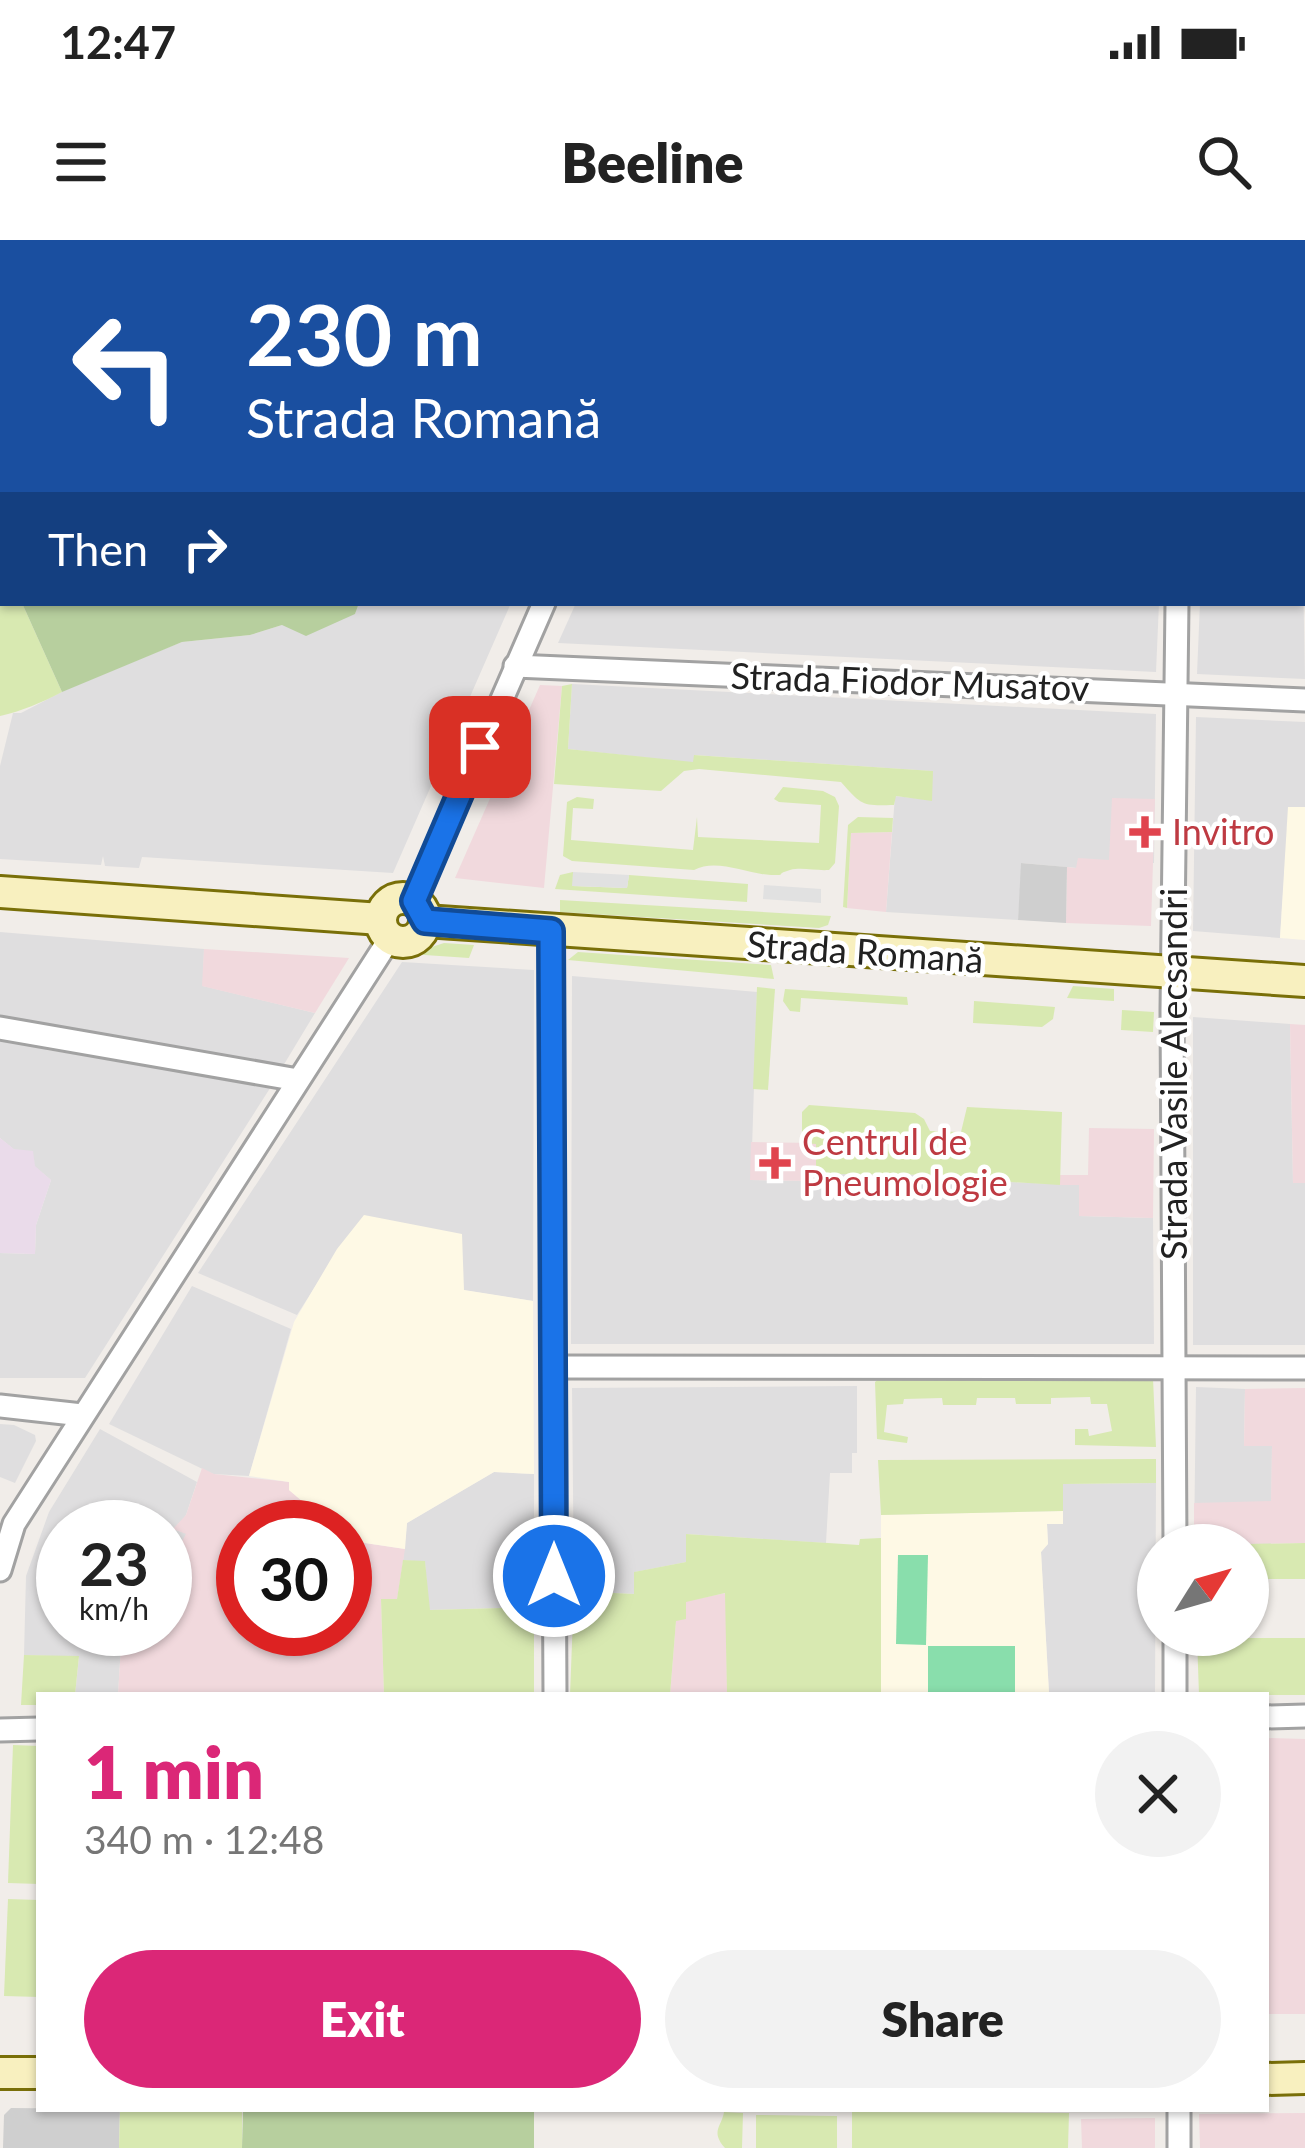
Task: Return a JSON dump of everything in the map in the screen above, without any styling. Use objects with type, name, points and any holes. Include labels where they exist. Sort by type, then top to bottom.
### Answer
[{"type":"main road","points":[[0,892],[385,928],[413,940],[420,911]]},
{"type":"main road","name":"Strada Romană","points":[[420,911],[551,931],[1305,981]]},
{"type":"main road","points":[[0,2073],[36,2073]]},
{"type":"main road","points":[[1269,2079],[1305,2078]]},
{"type":"street","points":[[420,911],[543,606]]},
{"type":"street","name":"Strada Vasile Alecsandri","points":[[1175,1524],[1172,972],[1178,606]]},
{"type":"street","name":"Strada Fiodor Musatov","points":[[515,666],[1305,700]]},
{"type":"street","points":[[0,1570],[14,1524],[298,1080],[385,928]]},
{"type":"street","points":[[551,931],[555,1692]]},
{"type":"street","points":[[0,1028],[298,1080]]},
{"type":"street","points":[[553,1366],[1305,1368]]},
{"type":"street","points":[[0,1406],[82,1415]]},
{"type":"street","points":[[1175,1656],[1175,1692]]},
{"type":"street","points":[[1269,1717],[1305,1716]]},
{"type":"street","points":[[0,1730],[36,1729]]},
{"type":"street","points":[[1178,2112],[1179,2148]]},
{"type":"shaded area","points":[[358,606],[510,606],[393,873],[142,857],[139,868],[105,866],[103,856],[101,865],[0,859],[0,766],[13,713],[182,642],[250,635],[355,614]]},
{"type":"shaded area","points":[[575,606],[1159,606],[1156,672],[558,643]]},
{"type":"shaded area","points":[[1200,606],[1304,606],[1305,679],[1197,674]]},
{"type":"shaded area","points":[[572,684],[1156,714],[1154,863],[1078,859],[1077,868],[1022,863],[1018,920],[886,912],[895,796],[932,800],[932,771],[695,755],[694,763],[568,749]]},
{"type":"shaded area","points":[[540,685],[562,686],[544,888],[455,878]]},
{"type":"shaded area","points":[[1196,717],[1305,722],[1305,807],[1289,807],[1280,938],[1193,931]]},
{"type":"shaded area","points":[[1112,798],[1155,799],[1151,926],[1066,923],[1067,867],[1076,868],[1078,858],[1109,860]]},
{"type":"shaded area","points":[[1288,807],[1305,807],[1305,940],[1280,938]]},
{"type":"shaded area","points":[[892,832],[886,912],[847,908],[851,833]]},
{"type":"shaded area","points":[[1021,863],[1067,867],[1066,923],[1018,920]]},
{"type":"shaded area","points":[[573,872],[629,875],[627,888],[572,886]]},
{"type":"shaded area","points":[[764,885],[821,889],[821,903],[763,899]]},
{"type":"shaded area","points":[[0,932],[204,949],[203,986],[315,1013],[280,1071],[231,1057],[0,1022]]},
{"type":"shaded area","points":[[204,949],[349,958],[315,1013],[202,986]]},
{"type":"shaded area","points":[[402,962],[534,970],[533,1301],[463,1290],[339,1249],[297,1315],[198,1273]]},
{"type":"shaded area","points":[[572,976],[757,992],[751,1180],[824,1181],[826,1174],[954,1175],[957,1192],[1010,1182],[1079,1185],[1080,1216],[1153,1218],[1154,1344],[571,1344]]},
{"type":"shaded area","points":[[1193,1017],[1290,1024],[1293,1182],[1305,1183],[1305,1345],[1193,1345]]},
{"type":"shaded area","points":[[1290,1024],[1305,1025],[1305,1183],[1293,1183]]},
{"type":"shaded area","points":[[0,1032],[44,1041],[46,1050],[274,1082],[85,1378],[0,1378],[0,1253],[35,1254],[36,1225],[51,1180],[0,1138]]},
{"type":"shaded area","points":[[1089,1128],[1154,1129],[1153,1218],[1079,1216],[1079,1185],[1060,1185],[1060,1175],[1088,1175]]},
{"type":"shaded area","points":[[0,1138],[14,1149],[33,1151],[35,1166],[51,1180],[36,1225],[35,1254],[0,1253]]},
{"type":"shaded area","points":[[751,1142],[816,1143],[816,1181],[750,1180]]},
{"type":"shaded area","points":[[364,1215],[462,1234],[464,1290],[533,1301],[534,1474],[494,1472],[407,1523],[405,1549],[372,1544],[372,1500],[301,1500],[289,1490],[289,1482],[249,1476],[294,1322],[337,1249]]},
{"type":"shaded area","points":[[192,1286],[291,1329],[249,1476],[213,1474],[109,1424]]},
{"type":"shaded area","points":[[857,1386],[857,1453],[852,1453],[852,1473],[830,1473],[826,1543],[686,1534],[686,1562],[635,1572],[635,1594],[574,1591],[572,1388]]},
{"type":"shaded area","points":[[1196,1387],[1245,1389],[1244,1445],[1272,1446],[1271,1544],[1269,1524],[1194,1524]]},
{"type":"shaded area","points":[[1305,1388],[1305,1543],[1269,1544],[1269,1524],[1194,1524],[1194,1503],[1271,1501],[1272,1446],[1244,1446],[1245,1389]]},
{"type":"shaded area","points":[[0,1424],[35,1435],[15,1483],[0,1477]]},
{"type":"shaded area","points":[[100,1429],[197,1482],[191,1500],[56,1500]]},
{"type":"shaded area","points":[[202,1468],[214,1474],[290,1482],[289,1490],[301,1500],[216,1500],[216,1656],[372,1656],[372,1544],[405,1549],[397,1600],[381,1600],[384,1692],[118,1692],[120,1656],[192,1656],[191,1500]]},
{"type":"shaded area","points":[[494,1472],[534,1474],[534,1607],[429,1610],[425,1562],[403,1560],[407,1523]]},
{"type":"shaded area","points":[[1156,1483],[1156,1524],[1137,1524],[1137,1656],[1155,1656],[1155,1692],[1049,1692],[1041,1552],[1048,1544],[1047,1524],[1063,1523],[1062,1484]]},
{"type":"shaded area","points":[[1063,1511],[1063,1524],[1047,1524],[1048,1544],[1041,1552],[1049,1692],[881,1692],[881,1515]]},
{"type":"shaded area","points":[[36,1548],[36,1655],[24,1655],[26,1576]]},
{"type":"shaded area","points":[[726,1593],[727,1692],[670,1692],[676,1621],[686,1601]]},
{"type":"shaded area","points":[[52,1656],[120,1656],[118,1692],[75,1692],[79,1657]]},
{"type":"shaded area","points":[[1269,1738],[1305,1739],[1305,2014],[1269,2014]]},
{"type":"shaded area","points":[[11,2108],[120,2112],[119,2148],[3,2148],[4,2115]]},
{"type":"shaded area","points":[[1305,2113],[1305,2148],[1200,2148],[1199,2114]]},
{"type":"shaded area","points":[[1155,2118],[1155,2148],[1082,2148],[1081,2119]]},
{"type":"green space","points":[[0,606],[23,606],[62,692],[0,716]]},
{"type":"green space","points":[[23,606],[358,606],[355,614],[306,636],[282,625],[250,635],[182,642],[62,692]]},
{"type":"green space","points":[[572,684],[568,749],[693,762],[694,755],[933,771],[932,801],[896,796],[894,805],[869,804],[841,782],[699,769],[684,771],[661,791],[554,784],[562,686]]},
{"type":"green space","points":[[783,787],[823,791],[835,797],[839,806],[835,863],[829,870],[795,869],[771,875],[722,866],[694,870],[572,861],[563,856],[567,802],[577,797],[594,799],[593,809],[573,808],[571,840],[693,850],[697,817],[698,837],[819,843],[821,805],[779,802],[774,799]]},
{"type":"green space","points":[[858,817],[893,818],[892,832],[851,833],[847,908],[843,907],[848,825]]},
{"type":"green space","points":[[573,872],[573,886],[627,888],[629,875],[748,884],[747,902],[555,889],[560,875]]},
{"type":"green space","points":[[560,900],[831,916],[828,925],[819,928],[560,912]]},
{"type":"green space","points":[[444,943],[474,945],[469,958],[410,954]]},
{"type":"green space","points":[[578,952],[771,965],[774,979],[568,960]]},
{"type":"green space","points":[[1073,986],[1114,989],[1114,1001],[1067,998]]},
{"type":"green space","points":[[757,987],[775,989],[768,1090],[753,1089]]},
{"type":"green space","points":[[785,989],[907,997],[908,1005],[801,998],[800,1012],[790,1011],[783,1001]]},
{"type":"green space","points":[[974,1001],[1055,1007],[1053,1019],[1042,1027],[973,1023]]},
{"type":"green space","points":[[1122,1010],[1154,1012],[1153,1032],[1121,1030]]},
{"type":"green space","points":[[809,1105],[915,1113],[930,1131],[961,1132],[967,1107],[1062,1112],[1060,1185],[1010,1182],[956,1192],[954,1175],[826,1174],[825,1181],[816,1181],[816,1144],[802,1143],[802,1112]]},
{"type":"green space","points":[[882,1376],[1153,1378],[1156,1447],[1075,1445],[1075,1429],[1088,1429],[1089,1436],[1112,1431],[1107,1404],[1091,1404],[1090,1397],[1051,1398],[1051,1404],[977,1398],[976,1405],[943,1405],[942,1398],[904,1399],[903,1404],[887,1405],[884,1432],[908,1437],[907,1443],[877,1439],[875,1382]]},
{"type":"green space","points":[[1156,1459],[1156,1483],[1063,1484],[1063,1511],[881,1515],[878,1460]]},
{"type":"green space","points":[[686,1534],[859,1545],[860,1539],[881,1538],[881,1692],[727,1692],[725,1593],[686,1602],[686,1619],[676,1621],[670,1692],[570,1692],[574,1591],[634,1594],[634,1572],[686,1562]]},
{"type":"green space","points":[[1305,1543],[1305,1579],[1269,1579],[1269,1544]]},
{"type":"green space","points":[[898,1555],[928,1555],[926,1645],[896,1644]]},
{"type":"green space","points":[[403,1560],[425,1561],[430,1610],[534,1607],[534,1692],[384,1692],[381,1599],[397,1599]]},
{"type":"green space","points":[[1269,1638],[1305,1638],[1305,1695],[1199,1692],[1198,1656],[1269,1656]]},
{"type":"green space","points":[[928,1646],[1015,1646],[1015,1692],[928,1692]]},
{"type":"green space","points":[[24,1655],[79,1656],[75,1692],[36,1692],[36,1705],[21,1705]]},
{"type":"green space","points":[[13,1745],[36,1746],[36,1884],[8,1883]]},
{"type":"green space","points":[[8,1899],[36,1900],[36,1997],[4,1996]]},
{"type":"green space","points":[[120,2112],[242,2112],[242,2148],[119,2148]]},
{"type":"green space","points":[[243,2112],[534,2112],[534,2148],[242,2148]]},
{"type":"green space","points":[[724,2112],[743,2113],[742,2148],[725,2148],[721,2142],[718,2133]]},
{"type":"green space","points":[[852,2112],[1069,2113],[1068,2148],[852,2148]]},
{"type":"green space","points":[[756,2115],[837,2116],[837,2148],[756,2148]]},
{"type":"place","name":"Invitro","points":[[1145,832]]},
{"type":"place","name":"Centrul de Pneumologie","points":[[775,1163]]},
{"type":"route","points":[[480,747],[414,901],[425,921],[551,931],[554,1576]]}]
